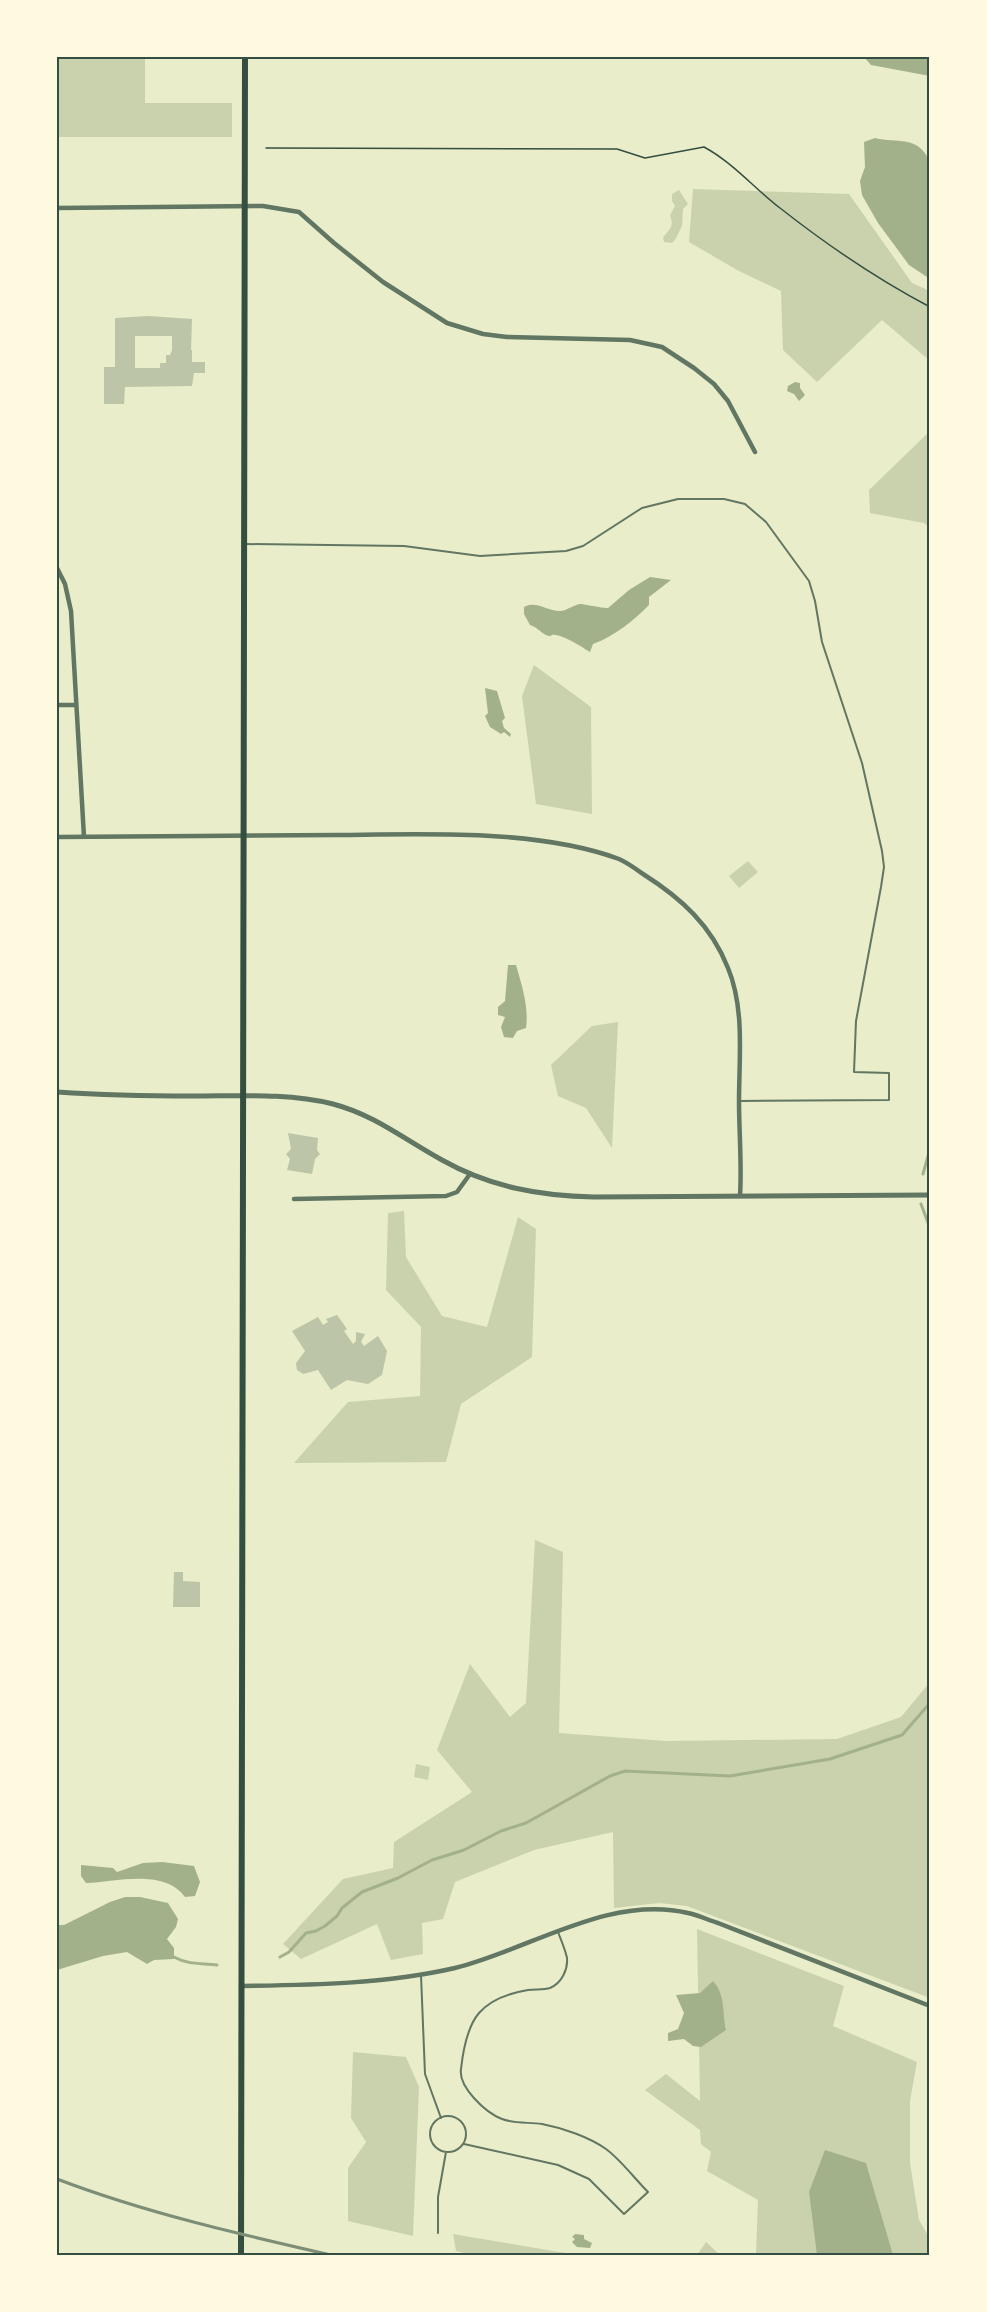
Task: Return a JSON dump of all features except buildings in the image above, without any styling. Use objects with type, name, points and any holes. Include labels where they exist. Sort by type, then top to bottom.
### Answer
[{"type":"main road","points":[[241,2255],[245,57]]},
{"type":"street","points":[[57,208],[263,206],[299,212],[383,282],[438,318],[464,329],[507,337],[630,340],[662,347],[714,384],[728,400],[755,452]]},
{"type":"street","points":[[57,568],[65,584],[71,611],[84,837]]},
{"type":"street","points":[[57,705],[76,705]]},
{"type":"street","points":[[57,837],[421,834],[513,838],[590,850],[622,861],[672,892],[694,912],[710,934],[729,969],[736,999],[740,1033],[740,1196]]},
{"type":"street","points":[[57,1092],[302,1099],[346,1108],[381,1122],[441,1160],[470,1174],[513,1189],[558,1196],[930,1195]]},
{"type":"street","points":[[294,1199],[446,1196],[457,1192],[470,1174]]},
{"type":"street","points":[[241,1986],[325,1985],[422,1975],[499,1955],[612,1914],[663,1910],[687,1913],[930,2006]]},
{"type":"lane","points":[[244,544],[404,546],[480,556],[566,551],[583,546],[642,508],[678,499],[724,499],[745,504],[766,522],[809,582],[827,662],[862,763],[884,867],[856,1021],[854,1072],[889,1073],[889,1100],[739,1101]]},
{"type":"lane","points":[[464,2144],[558,2165],[589,2179],[624,2214],[648,2192],[606,2149],[573,2133],[543,2124],[502,2119],[490,2113],[477,2102],[460,2074],[471,2025],[479,2013],[494,2000],[507,1995],[550,1988],[557,1984],[566,1972],[567,1959],[558,1932]]},
{"type":"lane","points":[[422,1975],[425,2074],[441,2118]]},
{"type":"lane","points":[[451,2116],[461,2121],[466,2129],[464,2144],[456,2151],[446,2152],[436,2148],[430,2134],[433,2124],[441,2118],[451,2116]]},
{"type":"lane","points":[[438,2233],[438,2197],[446,2152]]},
{"type":"path","points":[[266,148],[617,149],[645,158],[704,147],[721,157],[807,228],[880,280],[930,307]]},
{"type":"shaded area","points":[[57,57],[145,57],[145,103],[232,103],[232,137],[57,137]]},
{"type":"shaded area","points":[[864,57],[930,57],[930,76],[871,65]]},
{"type":"shaded area","points":[[875,138],[913,144],[925,153],[930,162],[930,279],[909,265],[878,223],[862,195],[860,181],[865,167],[864,142]]},
{"type":"shaded area","points":[[693,189],[849,194],[912,283],[930,291],[930,361],[882,320],[817,382],[783,350],[781,291],[737,270],[689,242]]},
{"type":"shaded area","points":[[679,190],[688,204],[683,209],[682,226],[672,243],[664,242],[663,238],[671,226],[670,215],[675,206],[672,194]]},
{"type":"shaded area","points":[[795,382],[800,383],[800,388],[805,395],[799,401],[794,394],[787,391],[788,386]]},
{"type":"shaded area","points":[[930,431],[930,528],[924,523],[870,513],[869,490]]},
{"type":"shaded area","points":[[650,577],[671,580],[649,597],[649,605],[637,617],[616,632],[593,644],[590,652],[565,638],[544,634],[530,625],[524,614],[524,607],[529,605],[538,605],[556,611],[580,604],[608,608],[629,590]]},
{"type":"shaded area","points":[[534,665],[591,707],[592,814],[536,804],[522,696]]},
{"type":"shaded area","points":[[485,688],[497,691],[505,718],[502,721],[504,728],[511,734],[510,737],[490,727],[485,716],[488,713]]},
{"type":"shaded area","points":[[748,861],[758,872],[739,888],[729,876]]},
{"type":"shaded area","points":[[508,965],[516,965],[527,1012],[526,1028],[517,1031],[513,1038],[504,1037],[501,1027],[505,1017],[498,1015],[498,1007],[505,1001]]},
{"type":"shaded area","points":[[618,1022],[612,1148],[586,1108],[558,1096],[551,1065],[592,1026]]},
{"type":"shaded area","points":[[404,1211],[406,1257],[442,1316],[487,1327],[518,1217],[536,1229],[532,1357],[461,1404],[446,1462],[294,1463],[348,1402],[420,1396],[421,1327],[386,1290],[388,1213]]},
{"type":"shaded area","points":[[535,1540],[563,1552],[559,1733],[666,1741],[837,1739],[901,1717],[930,1682],[930,1998],[687,1906],[659,1903],[614,1908],[613,1832],[534,1850],[455,1882],[443,1919],[422,1923],[423,1954],[391,1960],[377,1924],[301,1959],[283,1944],[343,1879],[393,1868],[394,1842],[472,1792],[437,1750],[470,1664],[510,1717],[526,1703]]},
{"type":"shaded area","points":[[416,1764],[430,1767],[428,1780],[414,1777]]},
{"type":"shaded area","points":[[162,1862],[194,1866],[200,1882],[195,1896],[185,1897],[165,1882],[125,1879],[86,1883],[81,1876],[81,1865],[113,1868],[117,1872],[143,1863]]},
{"type":"shaded area","points":[[125,1897],[140,1897],[168,1903],[178,1919],[176,1927],[167,1939],[174,1948],[174,1959],[154,1960],[147,1964],[127,1952],[103,1956],[57,1970],[57,1925],[64,1925]]},
{"type":"shaded area","points":[[697,1929],[844,1986],[833,2026],[917,2062],[910,2101],[910,2163],[919,2220],[930,2239],[930,2255],[756,2255],[758,2200],[707,2171],[711,2152],[701,2144],[700,2130],[645,2090],[666,2074],[700,2101]]},
{"type":"shaded area","points":[[713,1981],[722,1998],[726,2030],[701,2047],[693,2046],[684,2039],[668,2041],[668,2033],[678,2029],[684,2013],[676,1995],[700,1993]]},
{"type":"shaded area","points":[[353,2052],[406,2057],[419,2087],[413,2236],[348,2221],[348,2168],[366,2142],[351,2118]]},
{"type":"shaded area","points":[[825,2150],[866,2163],[893,2255],[817,2255],[809,2192]]},
{"type":"shaded area","points":[[453,2234],[577,2255],[471,2255],[456,2251]]},
{"type":"shaded area","points":[[575,2234],[584,2235],[584,2239],[592,2243],[590,2248],[577,2247],[572,2242]]},
{"type":"shaded area","points":[[706,2242],[720,2255],[697,2255]]},
{"type":"waterway","points":[[923,1174],[930,1149]]},
{"type":"waterway","points":[[921,1204],[930,1228]]},
{"type":"waterway","points":[[280,1957],[289,1952],[306,1933],[325,1926],[362,1892],[398,1878],[432,1860],[464,1850],[501,1831],[526,1823],[610,1776],[625,1771],[730,1776],[830,1759],[902,1735],[930,1703]]},
{"type":"waterway","points":[[174,1957],[190,1963],[217,1965]]},
{"type":"railway","points":[[57,2179],[124,2202],[227,2231],[331,2255]]}]
